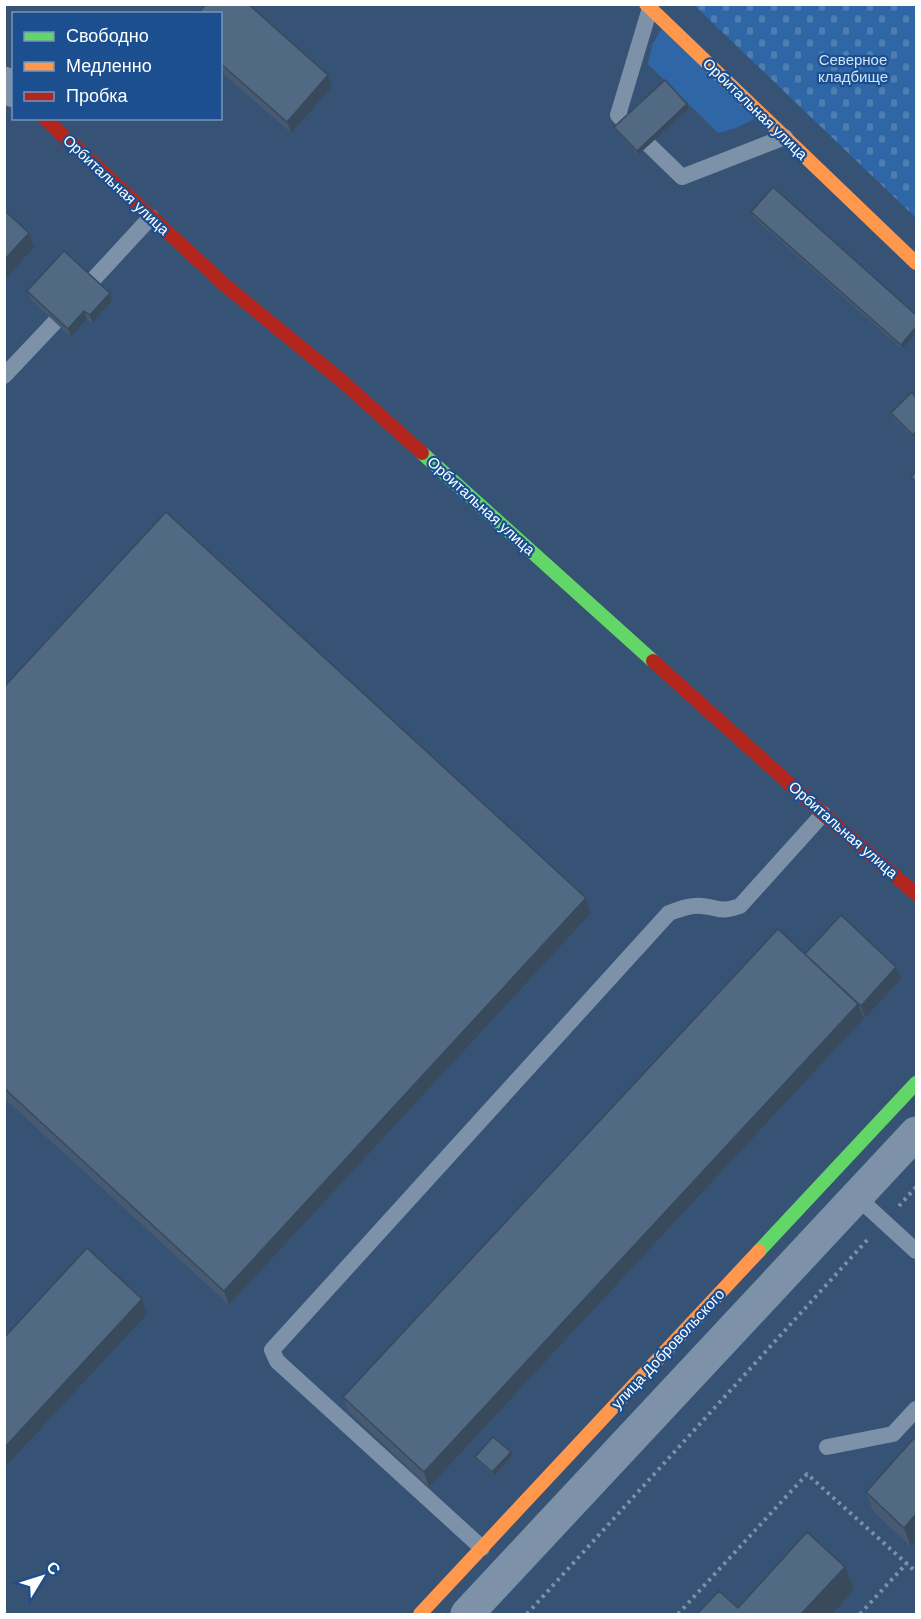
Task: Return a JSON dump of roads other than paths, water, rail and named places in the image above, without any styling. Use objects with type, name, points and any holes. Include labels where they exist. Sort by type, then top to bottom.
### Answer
[{"type":"street","name":"Орбитальная улица","points":[[648,6],[916,263]]},
{"type":"street","name":"Орбитальная улица","points":[[46,120],[226,286],[351,389],[823,814],[916,894]]},
{"type":"street","name":"улица Добровольского","points":[[420,1614],[916,1083]]},
{"type":"street","points":[[468,1614],[916,1133]]},
{"type":"lane","points":[[626,122],[618,115],[648,6]]},
{"type":"lane","points":[[649,145],[682,177],[785,138]]},
{"type":"lane","points":[[91,282],[151,217]]},
{"type":"lane","points":[[4,376],[55,322]]},
{"type":"lane","points":[[482,1548],[277,1361],[272,1350],[669,913],[689,906],[703,906],[724,911],[740,906],[823,814]]},
{"type":"lane","points":[[857,1197],[916,1251]]},
{"type":"lane","points":[[827,1447],[893,1434],[916,1408]]},
{"type":"park label","name":"Северное кладбище","points":[[853,68]]}]
